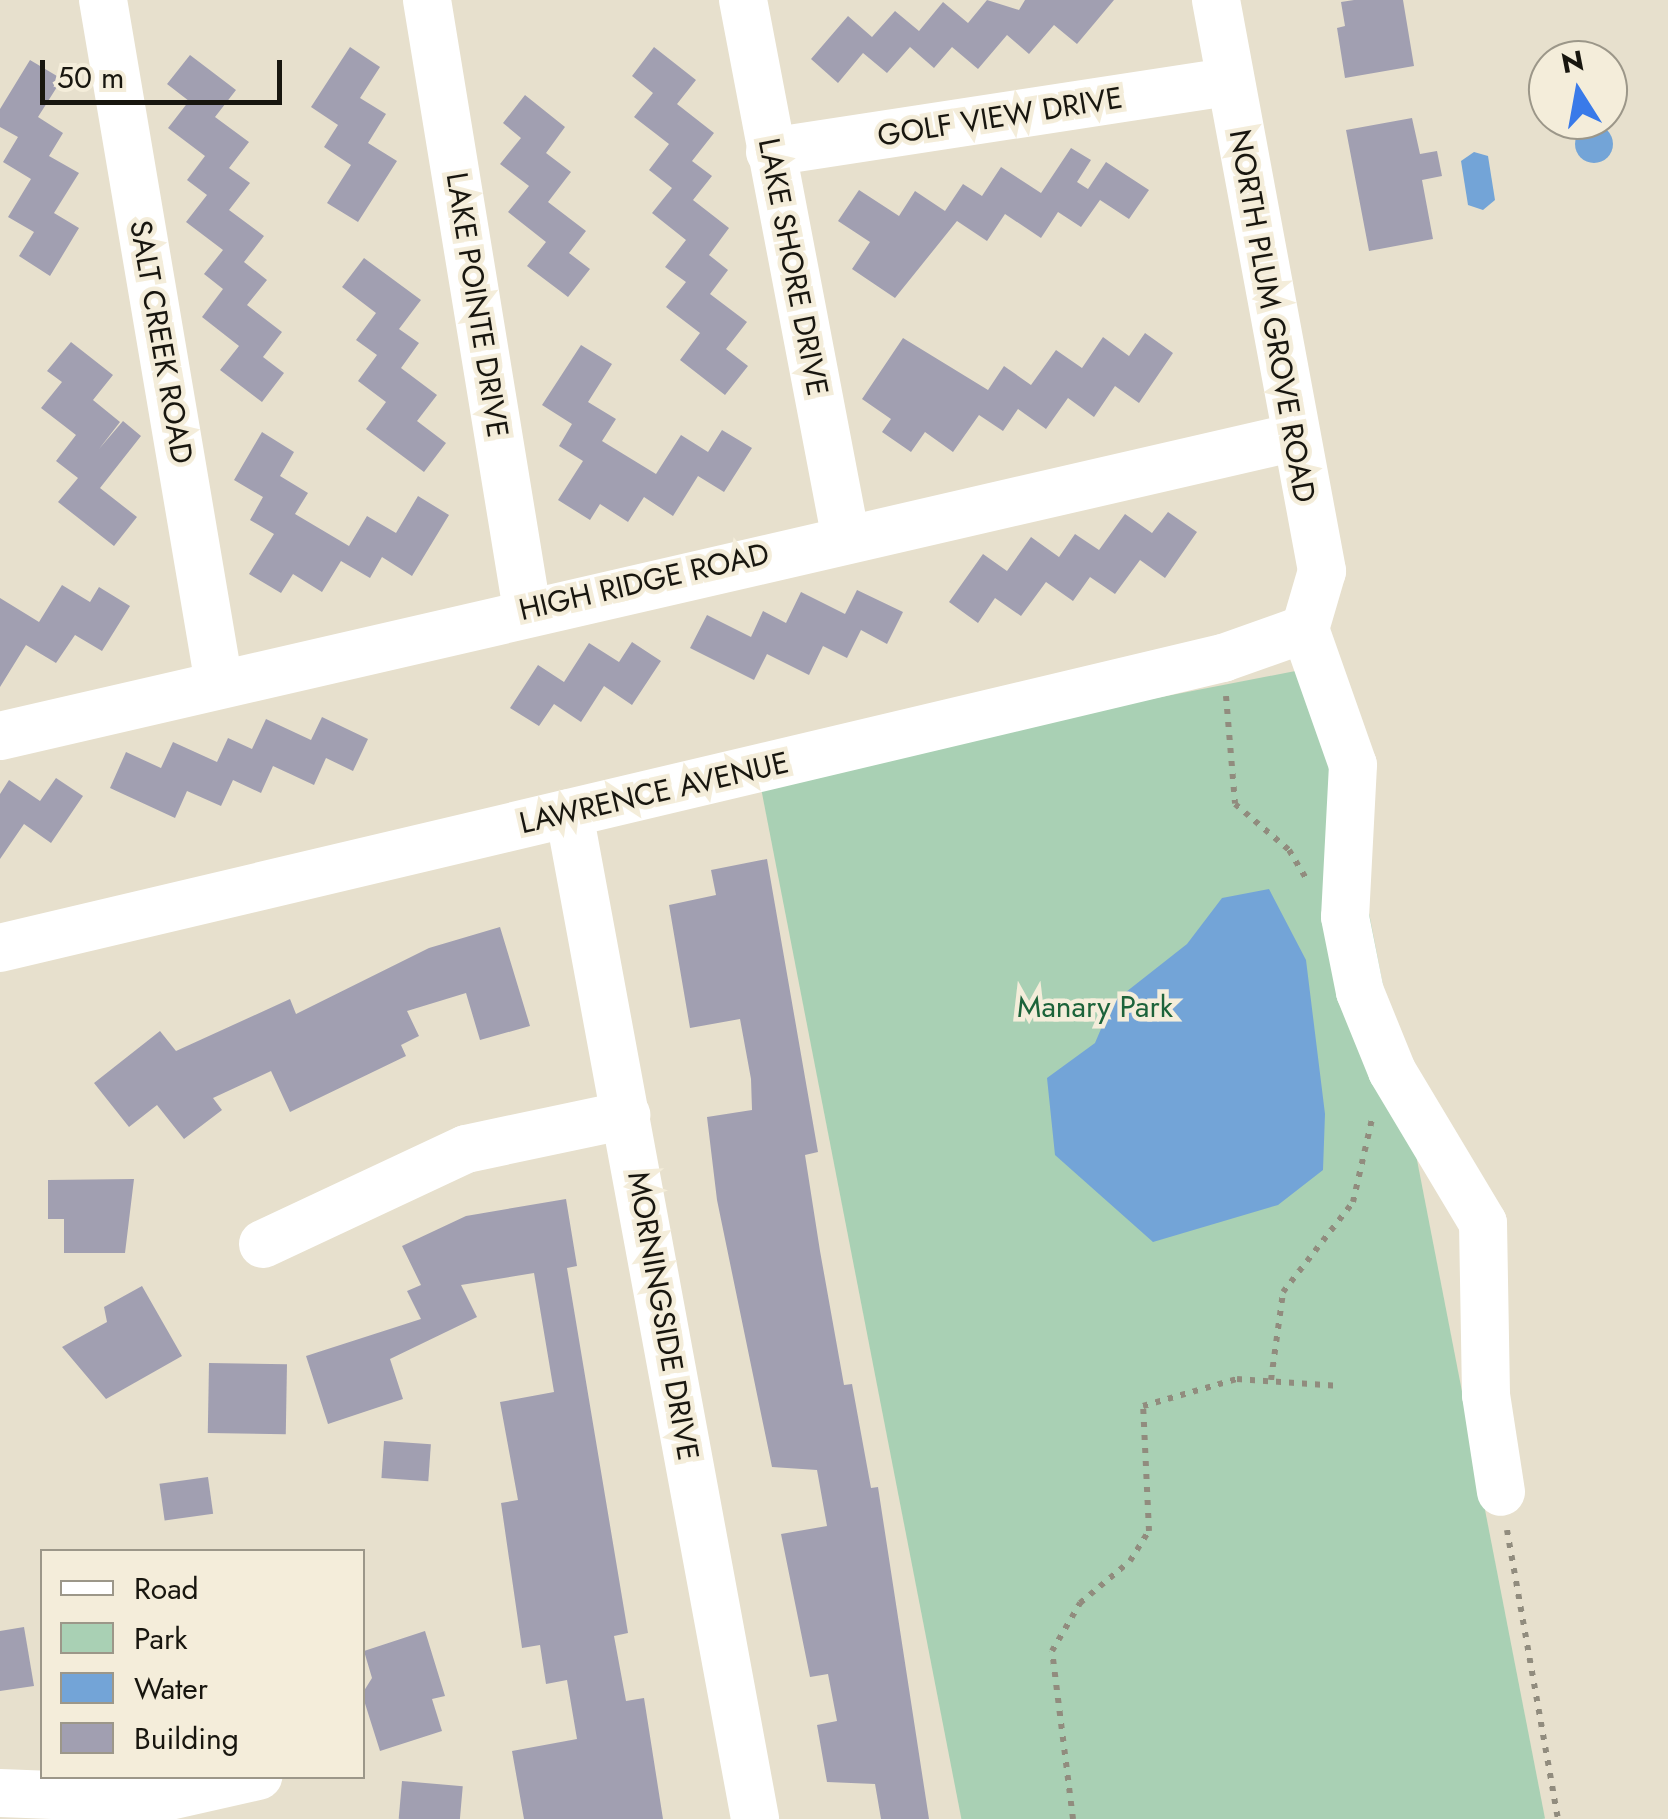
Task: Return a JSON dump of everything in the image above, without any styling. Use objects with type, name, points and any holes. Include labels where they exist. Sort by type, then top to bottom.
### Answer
[{"type":"street","name":"SALT CREEK ROAD","points":[[103,0],[219,684]]},
{"type":"street","name":"LAKE POINTE DRIVE","points":[[427,0],[527,610]]},
{"type":"street","name":"LAKE SHORE DRIVE","points":[[742,0],[845,534]]},
{"type":"street","name":"NORTH PLUM GROVE ROAD","points":[[1216,0],[1291,438],[1322,572],[1305,629]]},
{"type":"street","name":"GOLF VIEW DRIVE","points":[[770,152],[1229,82]]},
{"type":"street","name":"HIGH RIDGE ROAD","points":[[0,736],[845,534],[1291,438]]},
{"type":"street","name":"LAWRENCE AVENUE","points":[[0,948],[1223,658],[1305,629]]},
{"type":"street","points":[[1305,629],[1352,765],[1345,916],[1360,992],[1392,1071],[1483,1223],[1486,1395],[1501,1492]]},
{"type":"street","name":"MORNINGSIDE DRIVE","points":[[569,812],[754,1819]]},
{"type":"street","points":[[263,1244],[466,1149],[626,1115]]},
{"type":"street","points":[[0,1793],[156,1799],[245,1779]]},
{"type":"path","points":[[1226,696],[1235,804],[1289,850],[1314,897]]},
{"type":"path","points":[[1271,1380],[1283,1292],[1353,1202],[1372,1144],[1372,1106]]},
{"type":"path","points":[[1073,1819],[1052,1650],[1080,1603],[1130,1561],[1149,1530],[1143,1406],[1238,1379],[1340,1386]]},
{"type":"path","points":[[1501,1492],[1558,1819]]},
{"type":"green space","name":"Manary Park","points":[[1321,666],[1545,1818],[961,1819],[759,775]]},
{"type":"water","points":[[1576,140],[1612,140],[1607,157],[1594,163],[1581,157],[1575,144]]},
{"type":"water","points":[[1474,152],[1488,156],[1495,200],[1483,210],[1468,205],[1461,161]]},
{"type":"water","points":[[1269,889],[1306,960],[1325,1114],[1323,1170],[1278,1205],[1153,1242],[1055,1155],[1047,1078],[1095,1043],[1112,1003],[1187,944],[1222,898]]},
{"type":"building","points":[[987,0],[1019,10],[1025,0],[1114,0],[1077,44],[1054,25],[1029,54],[1007,35],[978,69],[952,47],[934,68],[910,47],[887,73],[863,53],[838,83],[811,59],[848,16],[872,37],[895,11],[919,31],[943,2],[968,23]]},
{"type":"building","points":[[1403,0],[1414,66],[1345,78],[1337,28],[1345,26],[1341,2]]},
{"type":"building","points":[[350,47],[380,67],[360,98],[386,114],[368,143],[397,161],[358,222],[327,203],[351,165],[324,147],[338,125],[311,107]]},
{"type":"building","points":[[654,47],[696,80],[677,104],[714,133],[692,161],[712,176],[693,200],[729,228],[709,255],[728,270],[710,294],[747,322],[726,349],[748,366],[725,395],[680,360],[700,333],[666,307],[686,282],[665,267],[686,240],[652,213],[672,188],[649,170],[669,144],[634,117],[653,93],[632,76]]},
{"type":"building","points":[[190,55],[236,90],[215,117],[249,142],[229,168],[250,183],[229,210],[264,236],[244,262],[267,280],[247,305],[282,332],[263,357],[284,373],[262,402],[220,370],[239,346],[202,317],[223,289],[204,274],[223,250],[186,222],[207,195],[187,180],[205,156],[168,128],[189,101],[167,84]]},
{"type":"building","points":[[30,60],[62,79],[38,117],[63,133],[49,156],[79,173],[54,213],[79,228],[50,276],[19,256],[34,232],[8,217],[31,179],[3,162],[18,137],[0,127],[0,109]]},
{"type":"building","points":[[525,95],[565,127],[546,153],[571,172],[548,202],[586,231],[569,253],[590,269],[568,297],[527,266],[546,242],[508,212],[529,186],[500,164],[521,138],[503,123]]},
{"type":"building","points":[[1412,118],[1420,154],[1437,151],[1442,176],[1422,180],[1433,239],[1369,251],[1346,130]]},
{"type":"building","points":[[1071,148],[1091,160],[1077,182],[1088,189],[1106,162],[1149,190],[1129,219],[1100,200],[1081,227],[1058,212],[1041,238],[1005,214],[987,241],[957,221],[895,298],[852,269],[870,242],[838,221],[859,190],[899,216],[915,191],[945,211],[963,184],[982,196],[1001,167],[1041,193]]},
{"type":"building","points":[[364,258],[421,300],[399,329],[419,343],[401,368],[437,395],[417,421],[446,443],[424,472],[366,429],[386,402],[358,381],[377,355],[356,340],[376,313],[342,287]]},
{"type":"building","points":[[1145,333],[1173,353],[1139,403],[1115,386],[1094,417],[1068,398],[1046,429],[1018,409],[1003,431],[979,415],[953,452],[925,432],[911,452],[882,432],[891,419],[862,399],[903,338],[988,390],[1004,366],[1031,385],[1056,350],[1082,368],[1103,337],[1129,356]]},
{"type":"building","points":[[71,342],[113,375],[93,400],[120,422],[99,449],[123,421],[141,436],[100,488],[137,517],[114,546],[58,502],[78,478],[56,461],[76,435],[41,408],[62,382],[47,371]]},
{"type":"building","points":[[581,345],[612,364],[588,402],[616,419],[602,441],[656,474],[681,435],[708,452],[722,430],[752,448],[724,492],[698,476],[673,516],[644,497],[628,522],[600,504],[590,520],[558,500],[583,461],[559,446],[572,424],[542,405]]},
{"type":"building","points":[[262,432],[294,452],[280,476],[308,493],[295,514],[349,546],[367,516],[396,533],[418,496],[449,515],[412,576],[382,557],[370,578],[341,561],[322,592],[293,574],[281,593],[249,574],[274,534],[250,520],[263,497],[234,480]]},
{"type":"building","points":[[1168,512],[1197,532],[1165,578],[1140,560],[1115,594],[1090,577],[1073,601],[1046,582],[1021,616],[995,598],[978,623],[949,602],[983,554],[1007,571],[1031,537],[1059,557],[1075,534],[1099,550],[1125,514],[1152,533]]},
{"type":"building","points":[[62,585],[90,602],[99,587],[130,606],[102,651],[75,635],[56,663],[26,645],[0,687],[0,598],[39,622]]},
{"type":"building","points":[[857,590],[903,612],[887,644],[861,630],[847,658],[823,646],[809,675],[767,654],[754,680],[690,648],[707,615],[751,637],[763,611],[786,623],[801,592],[845,614]]},
{"type":"building","points":[[632,642],[661,661],[632,705],[604,686],[581,722],[554,704],[539,726],[510,708],[538,665],[564,682],[589,643],[619,662]]},
{"type":"building","points":[[322,717],[368,739],[353,771],[326,758],[314,785],[273,766],[261,793],[233,780],[221,806],[187,791],[175,818],[110,788],[126,752],[161,768],[173,742],[217,762],[228,738],[252,749],[266,719],[311,740]]},
{"type":"building","points":[[56,778],[83,796],[51,843],[24,824],[0,859],[0,794],[9,780],[40,801]]},
{"type":"building","points":[[767,859],[818,1152],[805,1155],[820,1251],[844,1385],[852,1384],[871,1488],[878,1487],[929,1819],[881,1819],[875,1784],[827,1782],[817,1725],[837,1721],[828,1674],[810,1677],[781,1534],[827,1526],[817,1470],[772,1467],[717,1200],[707,1117],[752,1110],[751,1079],[740,1019],[690,1028],[669,905],[716,895],[711,870]]},
{"type":"building","points":[[500,927],[530,1026],[480,1040],[466,993],[407,1011],[419,1036],[401,1045],[406,1056],[290,1112],[271,1071],[213,1098],[222,1110],[184,1139],[157,1105],[129,1127],[94,1083],[160,1031],[176,1051],[290,999],[296,1014],[429,948]]},
{"type":"building","points":[[134,1179],[125,1253],[64,1253],[64,1219],[48,1219],[48,1180]]},
{"type":"building","points":[[566,1199],[577,1266],[567,1268],[628,1633],[614,1636],[626,1701],[644,1698],[663,1819],[524,1819],[512,1751],[577,1739],[567,1680],[546,1684],[540,1645],[522,1648],[501,1503],[518,1500],[500,1402],[554,1392],[534,1273],[461,1285],[477,1317],[390,1359],[403,1399],[328,1424],[306,1356],[421,1319],[407,1291],[421,1285],[402,1246],[466,1216]]},
{"type":"building","points":[[142,1286],[182,1356],[106,1399],[62,1347],[107,1322],[104,1307]]},
{"type":"building","points":[[209,1363],[287,1364],[286,1434],[208,1433]]},
{"type":"building","points":[[384,1441],[431,1444],[428,1481],[381,1478]]},
{"type":"building","points":[[208,1477],[213,1514],[165,1520],[159,1484]]},
{"type":"building","points":[[24,1627],[34,1686],[0,1691],[0,1631]]},
{"type":"building","points":[[425,1631],[445,1696],[432,1699],[442,1731],[380,1751],[365,1704],[365,1689],[372,1678],[365,1651]]},
{"type":"building","points":[[402,1781],[463,1786],[460,1819],[399,1819]]}]
